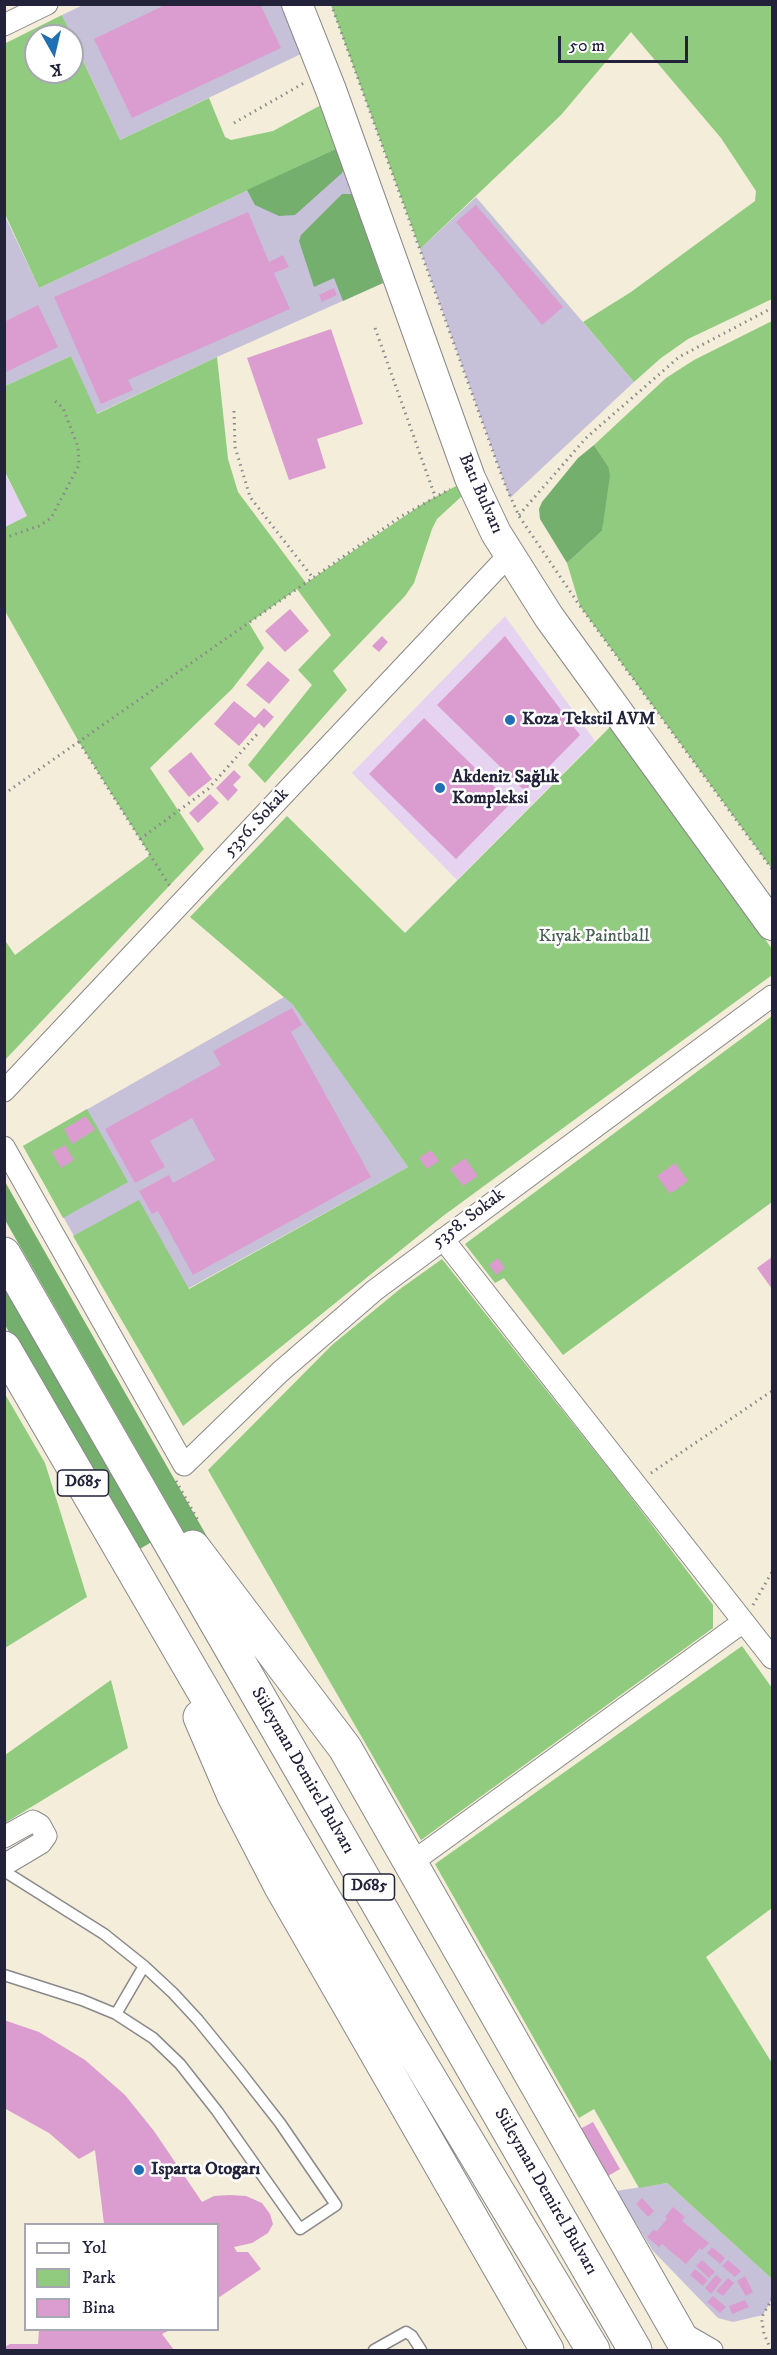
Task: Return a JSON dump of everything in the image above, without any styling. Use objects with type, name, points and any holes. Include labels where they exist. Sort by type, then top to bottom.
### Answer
[{"type":"highway","name":"Süleyman Demirel Bulvarı","points":[[4,1254],[633,2346]]},
{"type":"highway","name":"D685","points":[[4,1348],[400,2029],[592,2350]]},
{"type":"highway","points":[[107,1433],[345,1749],[683,2340]]},
{"type":"highway","points":[[162,1617],[196,1707],[234,1796],[280,1885],[547,2350]]},
{"type":"street","points":[[4,25],[47,4]]},
{"type":"street","name":"Batı Bulvarı","points":[[297,4],[324,71],[482,507],[513,532],[562,604],[772,894]]},
{"type":"street","name":"Batı Bulvarı","points":[[315,4],[490,481],[556,627],[772,925]]},
{"type":"street","name":"5356. Sokak","points":[[4,1091],[180,904],[513,532]]},
{"type":"street","name":"5358. Sokak","points":[[4,1147],[184,1465],[280,1372],[327,1329],[375,1290],[772,996]]},
{"type":"street","points":[[443,1239],[772,1658]]},
{"type":"street","points":[[411,1863],[743,1622]]},
{"type":"street","points":[[4,1837],[33,1821],[40,1825],[46,1836],[41,1843],[4,1865]]},
{"type":"street","points":[[683,2340],[712,2350]]},
{"type":"lane","points":[[4,1871],[104,1934],[144,1966],[198,2020],[280,2123],[336,2205],[300,2229],[249,2154],[180,2064],[153,2038],[117,2014],[82,2000],[4,1975]]},
{"type":"lane","points":[[117,2014],[144,1966]]},
{"type":"lane","points":[[374,2350],[406,2332],[412,2336],[421,2350]]},
{"type":"path","points":[[331,4],[504,482],[513,532],[580,606],[772,869]]},
{"type":"path","points":[[234,123],[324,71]]},
{"type":"path","points":[[513,532],[586,438],[679,357],[772,308]]},
{"type":"path","points":[[375,328],[435,497]]},
{"type":"path","points":[[4,538],[45,523],[51,518],[79,465],[78,447],[63,408],[56,401]]},
{"type":"path","points":[[234,411],[235,447],[250,497],[313,578]]},
{"type":"path","points":[[4,794],[400,517],[470,478]]},
{"type":"path","points":[[140,839],[208,789],[259,732]]},
{"type":"path","points":[[79,742],[180,904]]},
{"type":"path","points":[[634,1484],[772,1391]]},
{"type":"path","points":[[743,1622],[772,1572]]},
{"type":"path","points":[[771,2350],[764,2334],[762,2321],[772,2299]]},
{"type":"shaded area","points":[[85,4],[282,5],[303,53],[120,140],[84,62],[84,24],[66,24],[62,15]]},
{"type":"shaded area","points":[[338,148],[383,283],[96,414],[71,356],[5,386],[4,214],[39,288]]},
{"type":"shaded area","points":[[476,197],[634,382],[510,498],[420,249]]},
{"type":"shaded area","points":[[4,472],[28,516],[5,527],[4,527]]},
{"type":"shaded area","points":[[505,616],[595,741],[457,880],[352,773]]},
{"type":"shaded area","points":[[284,997],[293,1005],[408,1167],[124,1324],[23,1146]]},
{"type":"shaded area","points":[[667,2183],[772,2279],[772,2299],[763,2315],[733,2322],[718,2318],[653,2251],[616,2191]]},
{"type":"green space","points":[[331,5],[772,5],[772,299],[688,339],[661,358],[634,382],[583,322],[631,292],[755,201],[756,191],[721,138],[631,32],[561,115],[420,249]]},
{"type":"green space","points":[[62,15],[66,24],[44,24]]},
{"type":"green space","points":[[24,34],[24,84],[84,84],[84,63],[120,140],[209,98],[225,137],[231,140],[273,131],[323,104],[338,148],[39,288],[5,214],[4,44]]},
{"type":"green space","points":[[338,148],[344,168],[342,173],[295,215],[279,216],[255,205],[247,190]]},
{"type":"green space","points":[[342,194],[353,194],[383,283],[343,301],[334,278],[314,287],[299,241],[301,235]]},
{"type":"green space","points":[[772,321],[772,869],[580,606],[567,563],[602,531],[608,466],[594,445],[666,378],[694,360]]},
{"type":"green space","points":[[71,356],[97,414],[217,357],[228,459],[238,492],[306,583],[424,503],[458,485],[462,496],[437,519],[414,583],[405,596],[333,671],[347,690],[265,783],[248,765],[312,685],[298,670],[331,635],[297,589],[249,623],[264,648],[232,689],[150,768],[204,849],[5,1060],[4,939],[15,955],[150,855],[79,742],[5,611],[5,527],[27,516],[5,472],[5,386]]},
{"type":"green space","points":[[594,445],[608,466],[610,475],[602,531],[567,563],[540,519],[539,509],[542,502],[578,458]]},
{"type":"green space","name":"Kıyak Paintball","points":[[612,725],[772,949],[772,975],[443,1216],[183,1426],[73,1236],[139,1200],[189,1289],[408,1167],[293,1005],[190,917],[287,816],[405,933]]},
{"type":"green space","points":[[772,1016],[772,1202],[563,1355],[504,1278],[495,1283],[465,1244]]},
{"type":"green space","points":[[87,1109],[128,1182],[63,1218],[23,1146]]},
{"type":"green space","points":[[4,1180],[275,1656],[189,1541],[5,1220]]},
{"type":"green space","points":[[442,1259],[617,1479],[713,1605],[713,1628],[421,1840],[208,1470],[332,1345],[400,1289]]},
{"type":"green space","points":[[4,1280],[155,1540],[138,1550],[5,1325]]},
{"type":"green space","points":[[5,1394],[45,1463],[87,1597],[5,1648]]},
{"type":"green space","points":[[742,1646],[772,1688],[772,1908],[706,1957],[772,2063],[772,2279],[667,2183],[639,2188],[594,2109],[579,2118],[435,1864]]},
{"type":"green space","points":[[111,1680],[128,1748],[5,1823],[5,1755]]},
{"type":"building","points":[[167,4],[260,4],[281,48],[132,118],[94,39]]},
{"type":"building","points":[[476,205],[563,307],[542,325],[456,222]]},
{"type":"building","points":[[248,212],[269,262],[283,255],[289,267],[274,273],[290,309],[128,380],[133,390],[101,404],[54,297]]},
{"type":"building","points":[[334,288],[337,295],[322,302],[319,295]]},
{"type":"building","points":[[38,305],[58,347],[4,373],[4,322]]},
{"type":"building","points":[[331,329],[363,424],[317,439],[326,468],[289,480],[247,358]]},
{"type":"building","points":[[290,609],[309,631],[285,652],[265,631]]},
{"type":"building","points":[[382,636],[388,642],[379,652],[372,646]]},
{"type":"building","name":"Koza Tekstil AVM","points":[[505,636],[580,735],[525,791],[437,705]]},
{"type":"building","points":[[268,661],[290,680],[269,704],[246,685]]},
{"type":"building","points":[[234,701],[255,718],[264,708],[274,717],[264,728],[259,723],[239,746],[214,724]]},
{"type":"building","name":"Akdeniz Sağlık Kompleksi","points":[[424,718],[511,803],[456,859],[369,774]]},
{"type":"building","points":[[191,752],[212,779],[189,797],[168,771]]},
{"type":"building","points":[[234,770],[241,777],[233,785],[238,790],[228,801],[216,788]]},
{"type":"building","points":[[210,794],[219,803],[198,823],[189,813]]},
{"type":"building","points":[[292,1008],[302,1025],[291,1032],[371,1177],[193,1275],[158,1211],[152,1214],[139,1191],[169,1175],[173,1183],[215,1160],[192,1118],[150,1141],[165,1167],[135,1183],[105,1129],[221,1065],[213,1051]]},
{"type":"building","points":[[86,1116],[95,1130],[72,1144],[64,1129]]},
{"type":"building","points":[[65,1145],[74,1160],[61,1168],[52,1152]]},
{"type":"building","points":[[431,1150],[439,1161],[427,1169],[419,1158]]},
{"type":"building","points":[[465,1158],[478,1176],[463,1186],[450,1169]]},
{"type":"building","points":[[675,1163],[688,1181],[670,1194],[657,1176]]},
{"type":"building","points":[[772,1257],[772,1289],[757,1268]]},
{"type":"building","points":[[498,1258],[505,1268],[496,1275],[489,1265]]},
{"type":"building","name":"Isparta Otogarı","points":[[4,2020],[39,2032],[85,2060],[125,2095],[154,2131],[202,2202],[214,2196],[230,2195],[246,2196],[262,2203],[270,2214],[273,2224],[268,2233],[252,2243],[234,2247],[237,2252],[248,2252],[261,2269],[219,2297],[219,2223],[104,2223],[95,2150],[79,2159],[49,2133],[4,2108]]},
{"type":"building","points":[[593,2122],[620,2169],[608,2176],[580,2129]]},
{"type":"building","points":[[642,2198],[654,2211],[648,2217],[636,2204]]},
{"type":"building","points":[[673,2207],[685,2217],[682,2221],[709,2243],[702,2250],[700,2248],[686,2264],[662,2244],[659,2247],[647,2237],[653,2230],[657,2231]]},
{"type":"building","points":[[712,2247],[725,2258],[720,2264],[707,2253]]},
{"type":"building","points":[[702,2260],[715,2272],[709,2278],[696,2266]]},
{"type":"building","points":[[728,2260],[741,2271],[735,2277],[722,2266]]},
{"type":"building","points":[[695,2269],[708,2280],[703,2286],[690,2275]]},
{"type":"building","points":[[716,2275],[722,2280],[711,2294],[705,2288]]},
{"type":"building","points":[[745,2276],[753,2292],[746,2296],[737,2281]]},
{"type":"building","points":[[728,2278],[734,2283],[723,2296],[716,2291]]},
{"type":"building","points":[[713,2296],[726,2307],[720,2313],[707,2302]]},
{"type":"building","points":[[745,2300],[749,2307],[732,2314],[729,2306]]},
{"type":"building","points":[[39,2331],[168,2331],[162,2334],[174,2350],[4,2350],[4,2347],[10,2344],[38,2344]]},
{"type":"place","name":"Koza Tekstil AVM","points":[[510,720]]},
{"type":"place","name":"Akdeniz Sağlık Kompleksi","points":[[440,788]]},
{"type":"place","name":"Isparta Otogarı","points":[[139,2170]]}]
